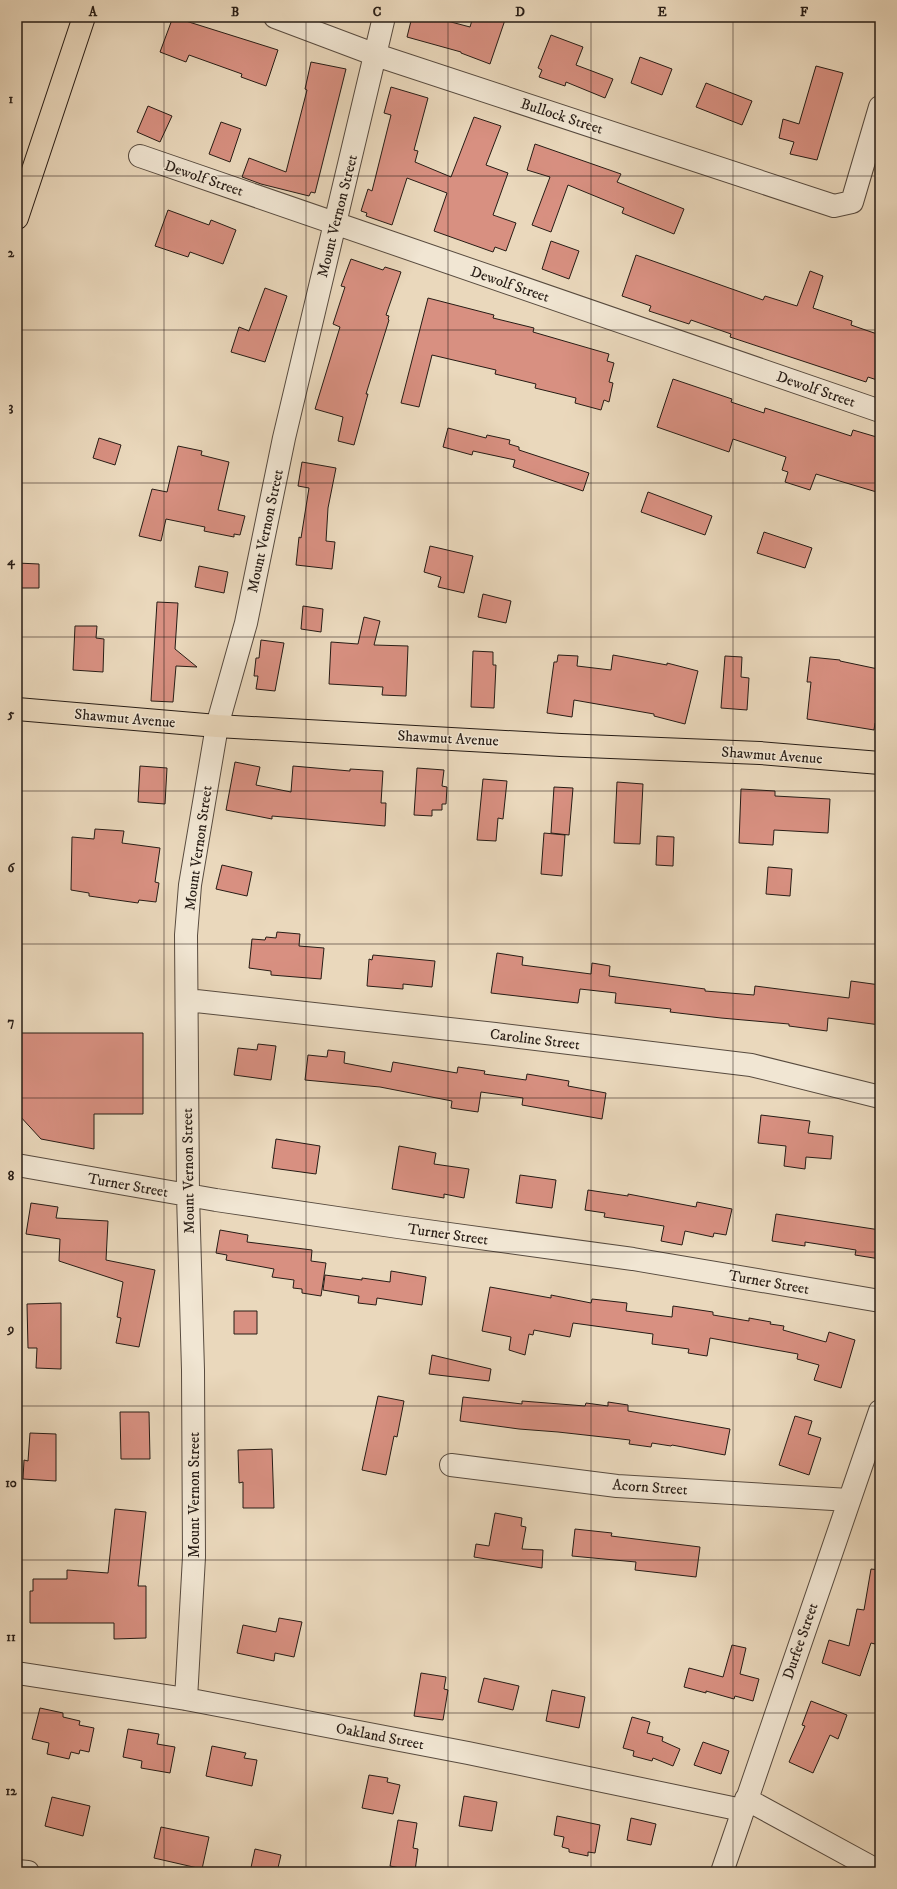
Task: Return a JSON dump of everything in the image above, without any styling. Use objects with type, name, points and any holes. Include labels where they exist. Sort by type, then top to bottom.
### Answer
[{"type":"main road","points":[[17,218],[84,17]]},
{"type":"main road","name":"Shawmut Avenue","points":[[17,709],[217,726],[561,745],[760,753],[880,763]]},
{"type":"street","name":"Bullock Street","points":[[275,17],[376,55],[834,206],[852,202],[880,107]]},
{"type":"street","name":"Mount Vernon Street","points":[[186,1699],[194,1557],[193,1370],[188,1195],[186,935],[190,885],[217,726],[246,623],[284,438],[384,17]]},
{"type":"street","name":"Dewolf Street","points":[[140,156],[880,411]]},
{"type":"street","name":"Caroline Street","points":[[187,1000],[495,1034],[750,1065],[880,1097]]},
{"type":"street","name":"Turner Street","points":[[17,1165],[188,1195],[398,1227],[633,1259],[880,1302]]},
{"type":"street","name":"Durfee Street","points":[[722,1872],[849,1500],[871,1471],[880,1411]]},
{"type":"street","name":"Acorn Street","points":[[451,1465],[617,1486],[849,1500]]},
{"type":"street","name":"Oakland Street","points":[[17,1673],[186,1699],[744,1805],[880,1872]]},
{"type":"street","points":[[17,1870],[28,1872]]},
{"type":"building","points":[[173,17],[278,50],[266,86],[241,77],[242,74],[189,55],[186,62],[160,52]]},
{"type":"building","points":[[412,17],[432,17],[470,27],[473,17],[506,17],[490,64],[461,52],[407,37]]},
{"type":"building","points":[[551,35],[583,47],[576,65],[613,79],[605,98],[566,82],[565,86],[539,77],[542,70],[538,68]]},
{"type":"building","points":[[640,57],[672,69],[662,95],[631,83]]},
{"type":"building","points":[[311,62],[346,69],[315,193],[311,192],[309,196],[261,184],[242,177],[249,158],[286,172],[307,90],[305,89]]},
{"type":"building","points":[[816,66],[843,73],[817,160],[790,154],[794,142],[779,138],[783,119],[799,124]]},
{"type":"building","points":[[706,83],[752,101],[742,125],[696,107]]},
{"type":"building","points":[[391,87],[428,98],[414,150],[418,151],[415,162],[451,177],[474,117],[501,126],[486,165],[508,173],[493,215],[516,223],[506,251],[495,247],[493,252],[434,231],[447,193],[407,178],[392,225],[366,216],[367,213],[361,211],[368,189],[372,191],[391,115],[384,113]]},
{"type":"building","points":[[148,106],[172,116],[160,142],[137,132]]},
{"type":"building","points":[[221,122],[241,129],[230,162],[209,154]]},
{"type":"building","points":[[535,144],[621,174],[617,182],[684,209],[674,234],[622,213],[624,208],[568,185],[551,232],[532,225],[550,177],[527,170]]},
{"type":"building","points":[[168,210],[209,225],[211,220],[236,230],[223,264],[190,252],[188,257],[155,246]]},
{"type":"building","points":[[551,241],[579,251],[569,279],[542,269]]},
{"type":"building","points":[[636,255],[763,300],[765,296],[797,306],[810,271],[823,276],[813,308],[852,321],[851,325],[880,335],[880,381],[868,377],[866,382],[730,337],[731,334],[691,320],[689,324],[649,311],[651,306],[622,296]]},
{"type":"building","points":[[351,259],[383,270],[385,267],[401,272],[386,315],[389,316],[389,320],[366,394],[368,394],[354,445],[338,441],[343,417],[315,409],[340,327],[333,324],[345,287],[341,286]]},
{"type":"building","points":[[265,288],[287,296],[265,362],[231,352],[239,327],[249,331]]},
{"type":"building","points":[[428,298],[494,315],[493,318],[534,328],[533,332],[609,354],[607,361],[614,363],[609,382],[613,383],[609,402],[604,400],[601,410],[575,403],[576,398],[535,388],[536,384],[495,374],[496,370],[432,355],[419,407],[401,403]]},
{"type":"building","points":[[673,379],[732,399],[731,402],[764,413],[765,408],[851,436],[853,430],[880,438],[880,493],[816,474],[810,490],[785,482],[788,472],[782,470],[786,457],[733,439],[729,452],[657,427]]},
{"type":"building","points":[[448,428],[486,438],[487,435],[510,440],[509,444],[519,447],[519,450],[589,473],[583,491],[513,467],[515,460],[473,451],[472,455],[443,447]]},
{"type":"building","points":[[99,438],[121,445],[115,465],[93,458]]},
{"type":"building","points":[[178,446],[202,451],[201,455],[229,462],[218,510],[245,516],[240,535],[234,534],[234,537],[204,531],[205,527],[166,519],[161,541],[139,536],[152,489],[167,492]]},
{"type":"building","points":[[302,462],[336,468],[328,508],[326,541],[335,542],[332,569],[296,565],[299,537],[301,538],[309,488],[298,486]]},
{"type":"building","points":[[648,492],[712,516],[705,535],[641,512]]},
{"type":"building","points":[[764,532],[812,548],[805,568],[757,553]]},
{"type":"building","points":[[430,546],[473,556],[464,593],[438,587],[441,577],[424,572]]},
{"type":"building","points":[[17,563],[39,564],[39,588],[17,588]]},
{"type":"building","points":[[199,566],[228,572],[224,593],[195,587]]},
{"type":"building","points":[[483,594],[511,601],[506,623],[478,617]]},
{"type":"building","points":[[157,602],[178,603],[175,649],[197,667],[176,666],[173,702],[151,701]]},
{"type":"building","points":[[303,606],[323,609],[321,632],[301,629]]},
{"type":"building","points":[[364,617],[380,621],[374,645],[408,646],[406,696],[382,695],[383,687],[329,684],[331,642],[358,644]]},
{"type":"building","points":[[75,626],[97,626],[96,638],[104,639],[103,672],[73,670]]},
{"type":"building","points":[[261,640],[284,643],[275,691],[256,689],[258,676],[254,676],[256,658],[259,658]]},
{"type":"building","points":[[473,651],[493,652],[493,665],[496,665],[494,708],[471,707]]},
{"type":"building","points":[[558,655],[578,656],[577,666],[611,670],[613,655],[667,665],[667,663],[698,671],[685,724],[654,716],[654,714],[574,700],[572,717],[547,713],[554,662],[557,662]]},
{"type":"building","points":[[725,656],[742,657],[741,677],[749,678],[747,710],[721,708]]},
{"type":"building","points":[[810,657],[840,660],[878,669],[877,677],[880,677],[880,715],[878,724],[875,723],[874,730],[807,719],[811,682],[807,682]]},
{"type":"building","points":[[235,762],[260,767],[256,785],[291,792],[293,766],[350,771],[350,769],[383,771],[381,803],[386,803],[385,826],[272,816],[272,819],[226,810]]},
{"type":"building","points":[[140,766],[167,768],[165,804],[138,802]]},
{"type":"building","points":[[417,768],[444,770],[442,786],[447,787],[446,804],[442,804],[442,810],[432,810],[432,816],[414,815]]},
{"type":"building","points":[[483,779],[507,781],[503,819],[498,818],[496,841],[477,840]]},
{"type":"building","points":[[617,782],[643,784],[640,844],[614,843]]},
{"type":"building","points":[[554,787],[573,788],[569,835],[551,833]]},
{"type":"building","points":[[741,789],[775,791],[775,796],[830,799],[828,833],[774,830],[773,845],[739,843]]},
{"type":"building","points":[[95,829],[124,831],[122,843],[160,848],[155,882],[159,883],[156,902],[139,900],[138,903],[89,896],[89,893],[71,890],[72,837],[94,839]]},
{"type":"building","points":[[544,833],[565,835],[562,876],[541,874]]},
{"type":"building","points":[[657,836],[674,837],[673,866],[656,865]]},
{"type":"building","points":[[222,865],[252,872],[247,896],[216,889]]},
{"type":"building","points":[[768,867],[792,869],[790,896],[766,894]]},
{"type":"building","points":[[277,932],[300,934],[299,946],[324,948],[321,979],[271,975],[271,971],[249,968],[252,939],[265,940],[266,937],[276,938]]},
{"type":"building","points":[[497,953],[523,957],[522,965],[591,974],[592,963],[610,966],[609,976],[705,989],[705,991],[754,995],[755,986],[849,998],[851,981],[880,985],[880,1025],[828,1018],[827,1031],[789,1026],[789,1024],[670,1012],[671,1009],[615,1003],[616,993],[580,989],[578,1003],[491,993]]},
{"type":"building","points":[[373,955],[435,961],[432,987],[403,984],[403,989],[367,986],[369,959],[372,960]]},
{"type":"building","points":[[18,1033],[143,1033],[143,1114],[94,1114],[94,1149],[41,1139],[18,1114]]},
{"type":"building","points":[[258,1044],[276,1046],[271,1080],[234,1075],[238,1048],[257,1050]]},
{"type":"building","points":[[328,1050],[345,1052],[344,1063],[391,1072],[393,1062],[457,1073],[458,1067],[485,1071],[484,1074],[526,1080],[527,1074],[569,1081],[568,1086],[606,1093],[602,1119],[522,1105],[523,1098],[481,1092],[478,1112],[451,1108],[452,1101],[380,1087],[305,1080],[308,1055],[327,1057]]},
{"type":"building","points":[[761,1115],[810,1121],[808,1133],[833,1136],[831,1159],[806,1157],[805,1169],[784,1166],[786,1146],[758,1143]]},
{"type":"building","points":[[276,1139],[320,1146],[316,1174],[272,1168]]},
{"type":"building","points":[[399,1146],[436,1153],[434,1164],[469,1169],[464,1198],[444,1194],[444,1198],[392,1189]]},
{"type":"building","points":[[520,1175],[556,1180],[552,1208],[516,1203]]},
{"type":"building","points":[[588,1190],[628,1196],[628,1194],[696,1207],[697,1202],[732,1209],[726,1235],[714,1233],[713,1237],[685,1231],[682,1245],[661,1241],[664,1226],[604,1217],[605,1213],[585,1210]]},
{"type":"building","points":[[31,1203],[58,1207],[56,1218],[108,1221],[106,1260],[155,1270],[139,1347],[116,1343],[121,1318],[117,1317],[123,1282],[59,1261],[60,1239],[26,1234]]},
{"type":"building","points":[[776,1214],[880,1230],[880,1259],[855,1255],[856,1250],[805,1242],[805,1246],[772,1241]]},
{"type":"building","points":[[220,1230],[248,1235],[247,1242],[312,1250],[311,1261],[326,1263],[321,1296],[302,1293],[302,1289],[293,1288],[294,1280],[272,1277],[274,1269],[226,1260],[227,1255],[216,1253]]},
{"type":"building","points":[[391,1271],[426,1277],[422,1305],[377,1298],[376,1305],[358,1303],[359,1296],[323,1290],[325,1275],[390,1282]]},
{"type":"building","points":[[490,1287],[551,1298],[551,1295],[591,1303],[592,1299],[627,1303],[626,1311],[672,1317],[673,1306],[713,1312],[713,1315],[749,1321],[749,1318],[771,1322],[770,1324],[784,1326],[783,1330],[826,1342],[829,1332],[855,1340],[841,1388],[814,1380],[819,1365],[797,1359],[798,1354],[710,1338],[707,1356],[688,1353],[689,1349],[652,1344],[653,1334],[573,1323],[570,1337],[534,1330],[533,1335],[529,1334],[525,1355],[509,1350],[511,1337],[482,1331]]},
{"type":"building","points":[[61,1303],[61,1369],[36,1368],[37,1348],[28,1348],[27,1304]]},
{"type":"building","points":[[234,1311],[257,1311],[257,1334],[234,1334]]},
{"type":"building","points":[[432,1355],[491,1369],[489,1381],[429,1374]]},
{"type":"building","points":[[378,1396],[404,1401],[397,1437],[394,1436],[386,1475],[362,1470]]},
{"type":"building","points":[[463,1397],[522,1404],[522,1401],[585,1406],[586,1403],[608,1406],[608,1402],[628,1405],[628,1411],[730,1429],[725,1455],[672,1445],[652,1443],[651,1447],[629,1444],[630,1440],[519,1429],[460,1421]]},
{"type":"building","points":[[120,1412],[149,1412],[150,1459],[121,1459]]},
{"type":"building","points":[[795,1416],[812,1421],[808,1434],[821,1438],[809,1475],[779,1465]]},
{"type":"building","points":[[30,1433],[56,1434],[56,1481],[23,1479],[24,1460],[28,1461]]},
{"type":"building","points":[[272,1449],[274,1508],[243,1508],[243,1482],[239,1483],[238,1450]]},
{"type":"building","points":[[115,1509],[146,1512],[138,1586],[146,1586],[146,1638],[114,1639],[114,1623],[30,1623],[30,1591],[33,1591],[33,1579],[67,1579],[67,1570],[108,1573]]},
{"type":"building","points":[[495,1513],[522,1518],[521,1526],[526,1527],[522,1549],[543,1550],[542,1568],[474,1557],[476,1544],[489,1546]]},
{"type":"building","points":[[575,1529],[612,1533],[611,1536],[700,1547],[696,1577],[635,1570],[636,1562],[572,1556]]},
{"type":"building","points":[[871,1569],[880,1570],[880,1631],[875,1644],[871,1643],[860,1676],[822,1663],[829,1640],[849,1646],[857,1609],[864,1610]]},
{"type":"building","points":[[279,1618],[302,1622],[294,1657],[275,1653],[274,1661],[237,1653],[243,1625],[276,1632]]},
{"type":"building","points":[[732,1645],[746,1648],[740,1674],[759,1679],[753,1701],[735,1696],[734,1699],[706,1691],[706,1693],[684,1687],[689,1668],[723,1677]]},
{"type":"building","points":[[421,1673],[446,1677],[444,1689],[448,1690],[443,1720],[414,1716]]},
{"type":"building","points":[[484,1678],[519,1686],[513,1710],[478,1702]]},
{"type":"building","points":[[552,1690],[585,1697],[579,1728],[546,1721]]},
{"type":"building","points":[[811,1701],[847,1715],[838,1739],[830,1735],[813,1773],[789,1762],[805,1726],[802,1725]]},
{"type":"building","points":[[40,1708],[63,1713],[63,1717],[80,1721],[79,1725],[94,1728],[89,1752],[80,1750],[79,1754],[71,1752],[69,1759],[47,1754],[49,1743],[32,1739]]},
{"type":"building","points":[[632,1717],[650,1722],[647,1733],[663,1737],[662,1741],[680,1749],[673,1766],[653,1758],[652,1761],[633,1756],[634,1751],[623,1748]]},
{"type":"building","points":[[128,1729],[159,1734],[157,1744],[175,1747],[170,1773],[141,1768],[142,1761],[123,1757]]},
{"type":"building","points":[[703,1742],[729,1751],[721,1774],[694,1765]]},
{"type":"building","points":[[212,1746],[246,1753],[244,1758],[257,1760],[252,1786],[206,1776]]},
{"type":"building","points":[[369,1775],[388,1778],[387,1782],[400,1785],[393,1814],[362,1808]]},
{"type":"building","points":[[464,1796],[497,1802],[492,1831],[459,1826]]},
{"type":"building","points":[[52,1797],[90,1806],[83,1836],[45,1826]]},
{"type":"building","points":[[557,1816],[600,1825],[595,1853],[588,1852],[588,1856],[569,1852],[569,1849],[562,1847],[564,1837],[554,1835]]},
{"type":"building","points":[[631,1818],[656,1824],[651,1845],[627,1840]]},
{"type":"building","points":[[398,1820],[417,1823],[413,1848],[418,1849],[415,1871],[390,1866]]},
{"type":"building","points":[[161,1827],[209,1837],[202,1869],[154,1858]]},
{"type":"building","points":[[255,1849],[281,1855],[277,1872],[250,1872]]}]
